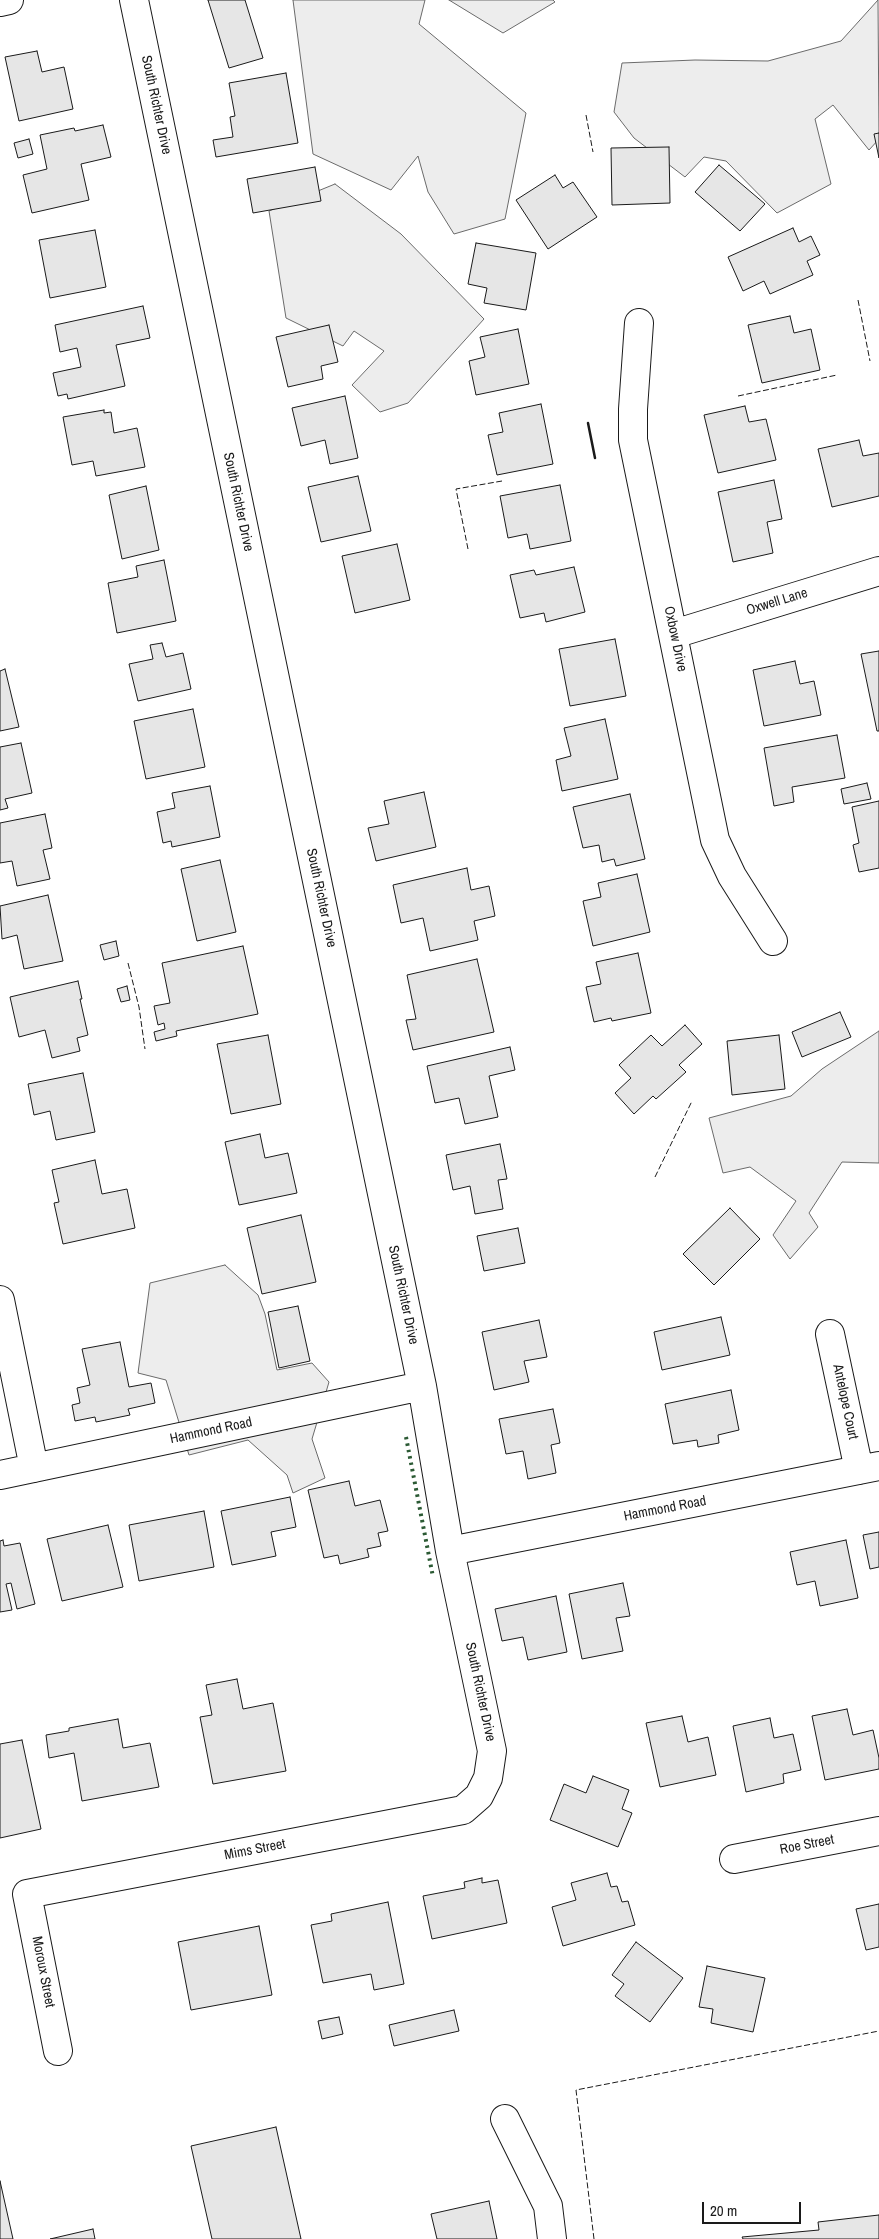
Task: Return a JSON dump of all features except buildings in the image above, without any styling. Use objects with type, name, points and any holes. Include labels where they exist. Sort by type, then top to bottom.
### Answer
[{"type":"street","points":[[0,2],[9,0]]},
{"type":"street","name":"South Richter Drive","points":[[134,0],[422,1386],[450,1551],[492,1751],[488,1778],[479,1796]]},
{"type":"street","name":"Oxbow Drive","points":[[639,323],[632,409],[633,440],[715,840],[732,876],[773,941]]},
{"type":"street","name":"Oxwell Lane","points":[[674,634],[879,571]]},
{"type":"street","points":[[0,1300],[34,1468]]},
{"type":"street","name":"Antelope Court","points":[[830,1334],[869,1468]]},
{"type":"street","name":"Hammond Road","points":[[0,1475],[422,1386]]},
{"type":"street","name":"Hammond Road","points":[[450,1551],[869,1468]]},
{"type":"street","name":"Mims Street","points":[[27,1894],[463,1810],[479,1796]]},
{"type":"street","name":"Roe Street","points":[[734,1859],[879,1831]]},
{"type":"street","name":"Moroux Street","points":[[27,1894],[58,2051]]},
{"type":"street","points":[[505,2119],[548,2206],[552,2239]]},
{"type":"shaded area","points":[[293,0],[425,0],[419,24],[526,113],[505,219],[454,234],[428,192],[418,156],[391,190],[313,154]]},
{"type":"shaded area","points":[[449,0],[553,0],[555,2],[503,33]]},
{"type":"shaded area","points":[[878,0],[879,139],[869,150],[833,105],[815,119],[831,184],[777,213],[726,161],[704,157],[685,177],[634,138],[614,112],[622,63],[695,60],[768,61],[841,41]]},
{"type":"shaded area","points":[[335,184],[401,234],[484,319],[408,403],[380,412],[352,385],[384,351],[354,331],[343,346],[286,318],[269,211]]},
{"type":"shaded area","points":[[879,1031],[879,1163],[842,1162],[809,1213],[818,1227],[790,1259],[773,1235],[796,1201],[750,1167],[723,1173],[709,1118],[791,1096],[822,1069]]},
{"type":"shaded area","points":[[225,1265],[258,1295],[265,1314],[277,1370],[312,1363],[329,1382],[312,1439],[325,1478],[293,1493],[287,1475],[248,1440],[189,1455],[166,1380],[138,1373],[150,1283]]},
{"type":"hedge","points":[[406,1437],[433,1577]]},
{"type":"fence","points":[[586,115],[593,152]]},
{"type":"fence","points":[[858,300],[870,361]]},
{"type":"fence","points":[[738,396],[837,375]]},
{"type":"fence","points":[[468,549],[456,489],[502,481]]},
{"type":"fence","points":[[128,963],[139,1007],[145,1049]]},
{"type":"fence","points":[[655,1177],[692,1101]]},
{"type":"fence","points":[[594,2239],[576,2090],[879,2031]]},
{"type":"wall","points":[[588,423],[595,458]]}]
